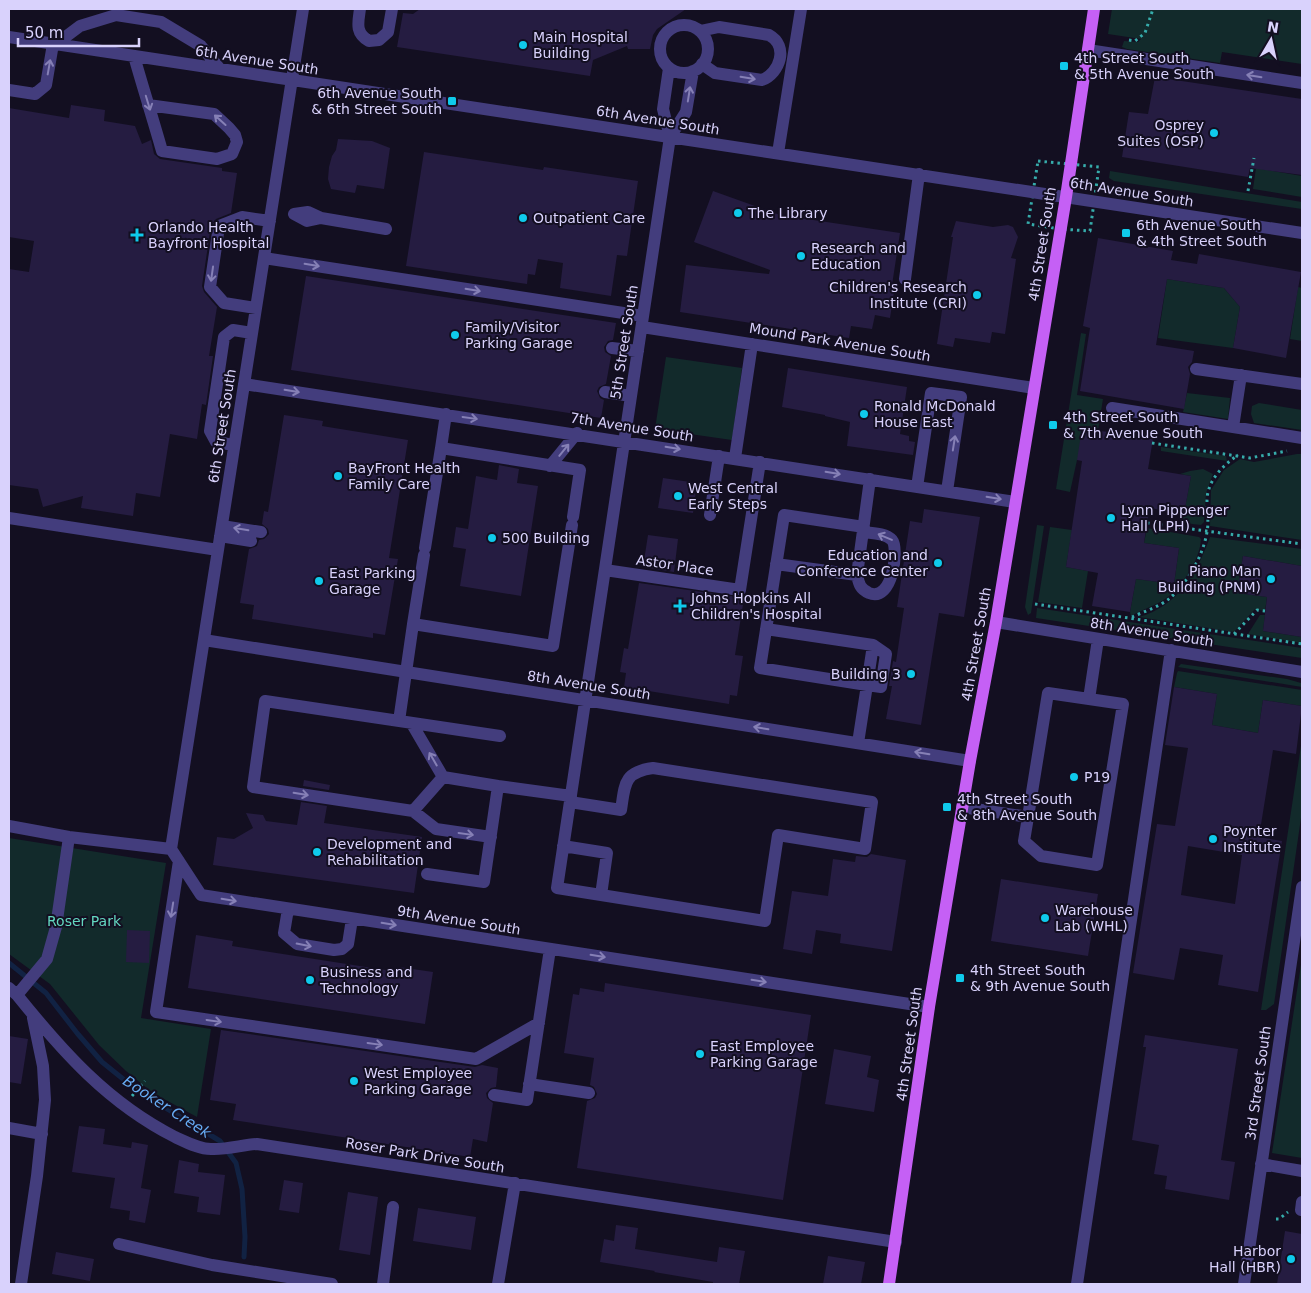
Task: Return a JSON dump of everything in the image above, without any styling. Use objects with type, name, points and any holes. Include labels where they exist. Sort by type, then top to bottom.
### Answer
[{"type":"main road","name":"4th Street South","points":[[889,1284],[962,807],[996,622],[1066,197],[1094,9]]},
{"type":"street","name":"6th Street South","points":[[171,849],[303,9]]},
{"type":"street","points":[[360,9],[358,29],[360,34],[369,41],[379,40],[388,32],[392,9]]},
{"type":"street","points":[[778,153],[801,9]]},
{"type":"street","points":[[9,90],[35,94],[46,85],[55,44],[80,26],[116,15],[161,22],[201,46],[220,69]]},
{"type":"street","points":[[670,137],[686,112],[697,68],[708,52],[708,44],[700,31],[693,27],[678,26],[670,29],[664,35],[661,42],[661,58],[669,68],[680,73],[697,68],[762,80],[774,72],[778,66],[781,51],[780,44],[769,35],[719,27],[700,31]]},
{"type":"street","name":"6th Avenue South","points":[[9,37],[1302,233]]},
{"type":"street","points":[[1088,50],[1302,83]]},
{"type":"street","points":[[134,56],[148,105],[162,151],[217,159],[232,154],[235,149],[237,142],[235,135],[214,114],[148,105]]},
{"type":"street","points":[[669,68],[663,109],[670,137]]},
{"type":"street","name":"5th Street South","points":[[601,895],[557,888],[670,137]]},
{"type":"street","points":[[905,279],[919,174]]},
{"type":"street","points":[[256,308],[224,302],[210,287],[219,226],[242,217],[308,212],[321,218],[386,229]]},
{"type":"street","name":"Mound Park Avenue South","points":[[264,258],[642,321],[752,344],[1034,388]]},
{"type":"street","points":[[234,445],[216,442],[210,431],[224,337],[233,330],[252,333]]},
{"type":"street","points":[[735,458],[752,344]]},
{"type":"street","points":[[612,348],[638,351]]},
{"type":"street","points":[[1196,368],[1302,384]]},
{"type":"street","points":[[1233,427],[1241,375]]},
{"type":"street","name":"7th Avenue South","points":[[244,384],[577,433],[1015,502]]},
{"type":"street","points":[[605,392],[631,396]]},
{"type":"street","points":[[917,486],[932,393],[961,397],[947,491]]},
{"type":"street","points":[[1112,408],[1302,438]]},
{"type":"street","points":[[398,721],[446,414]]},
{"type":"street","points":[[550,466],[577,433]]},
{"type":"street","points":[[413,624],[553,646],[580,470],[440,448]]},
{"type":"street","points":[[710,515],[720,456]]},
{"type":"street","name":"Astor Place","points":[[605,570],[740,590],[760,462]]},
{"type":"street","points":[[867,685],[760,668],[784,515],[863,530],[886,536],[893,541],[895,548],[890,583],[886,590],[881,593],[872,594],[864,591],[859,586],[857,575],[863,530],[870,479]]},
{"type":"street","points":[[9,518],[218,550]]},
{"type":"street","points":[[221,531],[261,532]]},
{"type":"street","points":[[221,531],[250,541]]},
{"type":"street","points":[[776,564],[857,575]]},
{"type":"street","name":"8th Avenue South","points":[[996,622],[1302,672]]},
{"type":"street","points":[[766,629],[873,645],[858,743]]},
{"type":"street","points":[[1088,699],[1098,639]]},
{"type":"street","name":"8th Avenue South","points":[[204,640],[970,761]]},
{"type":"street","points":[[1077,1284],[1171,650]]},
{"type":"street","points":[[1048,693],[1123,704],[1097,864],[1040,856],[1024,841],[1028,817],[1048,693]]},
{"type":"street","points":[[491,837],[436,829],[413,811],[253,787],[266,701],[500,736]]},
{"type":"street","points":[[412,724],[443,777]]},
{"type":"street","points":[[443,777],[622,810],[626,782],[637,771],[653,768],[872,802],[865,849],[778,835],[765,921],[601,895],[607,853],[563,846]]},
{"type":"street","points":[[413,811],[443,777]]},
{"type":"street","points":[[427,874],[484,882],[498,786]]},
{"type":"street","points":[[962,807],[1028,817]]},
{"type":"street","points":[[9,826],[69,837],[171,849]]},
{"type":"street","points":[[13,991],[26,985],[47,959],[56,927],[69,837]]},
{"type":"street","name":"9th Avenue South","points":[[171,849],[201,895],[930,1007]]},
{"type":"street","points":[[179,861],[156,1012],[476,1059],[539,1023]]},
{"type":"street","name":"3rd Street South","points":[[1244,1284],[1302,887]]},
{"type":"street","points":[[288,909],[284,933],[297,944],[334,950],[342,949],[348,944],[352,919]]},
{"type":"street","points":[[494,1095],[527,1100],[550,949]]},
{"type":"street","name":"Roser Park Drive South","points":[[13,991],[62,1050],[86,1074],[118,1100],[165,1131],[190,1144],[210,1150],[256,1144],[896,1242]]},
{"type":"street","points":[[21,1284],[45,1100],[43,1066],[32,1013]]},
{"type":"street","points":[[529,1084],[589,1092]]},
{"type":"street","points":[[9,1128],[42,1134]]},
{"type":"street","points":[[1261,1164],[1302,1172]]},
{"type":"street","points":[[498,1284],[515,1184]]},
{"type":"street","points":[[1302,1202],[1302,1210]]},
{"type":"street","points":[[384,1284],[392,1207]]},
{"type":"street","points":[[118,1244],[212,1265],[332,1284]]},
{"type":"path","points":[[1121,39],[1135,41],[1145,33],[1153,9]]},
{"type":"path","points":[[1248,191],[1254,158]]},
{"type":"path","points":[[1152,443],[1250,458],[1292,450]]},
{"type":"path","points":[[1131,618],[1169,600],[1198,561],[1208,530],[1207,499],[1209,490],[1215,476],[1238,455]]},
{"type":"path","points":[[1147,523],[1302,544]]},
{"type":"path","points":[[1035,604],[1302,644]]},
{"type":"path","points":[[1234,634],[1256,610],[1266,611]]},
{"type":"path","points":[[132,1096],[145,1081]]},
{"type":"green space","points":[[1112,9],[1302,9],[1302,64],[1222,52],[1220,63],[1127,49],[1122,47],[1124,41],[1138,42],[1141,39],[1108,34]]},
{"type":"green space","points":[[1256,168],[1302,176],[1302,197],[1253,189]]},
{"type":"green space","points":[[1110,171],[1302,202],[1302,209],[1114,181],[1109,178]]},
{"type":"green space","points":[[1167,279],[1224,288],[1240,307],[1233,348],[1158,338]]},
{"type":"green space","points":[[1298,287],[1302,288],[1302,341],[1290,339]]},
{"type":"green space","points":[[1081,333],[1086,334],[1077,395],[1103,399],[1098,430],[1077,460],[1070,492],[1056,489]]},
{"type":"green space","points":[[666,357],[742,368],[732,440],[655,429]]},
{"type":"green space","points":[[1187,393],[1230,398],[1228,419],[1183,412]]},
{"type":"green space","points":[[1259,403],[1302,410],[1302,430],[1254,423],[1251,414],[1252,406]]},
{"type":"green space","points":[[1161,447],[1226,456],[1227,461],[1161,451]]},
{"type":"green space","points":[[1302,454],[1302,540],[1210,526],[1211,490],[1224,470],[1240,459],[1254,462]]},
{"type":"green space","points":[[1203,469],[1213,474],[1206,493],[1204,522],[1201,525],[1184,523],[1182,513],[1184,513],[1191,476],[1180,474]]},
{"type":"green space","points":[[1037,525],[1044,526],[1031,613],[1028,615],[1025,607]]},
{"type":"green space","points":[[1050,527],[1072,530],[1066,567],[1088,571],[1082,608],[1038,602]]},
{"type":"green space","points":[[1147,528],[1199,537],[1201,539],[1200,547],[1190,570],[1175,591],[1160,602],[1131,616],[1130,612],[1136,579],[1174,584],[1179,548],[1144,543]]},
{"type":"green space","points":[[1210,537],[1302,549],[1302,566],[1243,556],[1237,593],[1267,597],[1265,611],[1255,609],[1234,632],[1139,617],[1165,605],[1184,586],[1199,563]]},
{"type":"green space","points":[[1037,608],[1302,648],[1302,658],[1036,618]]},
{"type":"green space","points":[[1260,615],[1265,615],[1263,631],[1302,637],[1302,643],[1248,634]]},
{"type":"green space","points":[[1181,664],[1287,679],[1301,683],[1302,687],[1178,667]]},
{"type":"green space","points":[[1178,671],[1302,690],[1302,706],[1263,700],[1258,733],[1212,725],[1217,694],[1174,687]]},
{"type":"green space","points":[[1302,739],[1302,811],[1274,1004],[1266,1010],[1261,1010]]},
{"type":"green space","name":"Roser Park","points":[[9,838],[166,863],[141,1018],[211,1029],[197,1117],[153,1093],[126,1071],[99,1045],[50,984],[9,954]]},
{"type":"green space","points":[[1302,958],[1302,1158],[1272,1153]]},
{"type":"building","name":"Main Hospital Building","points":[[420,9],[686,9],[657,29],[653,35],[650,49],[628,49],[627,46],[593,60],[590,76],[397,47],[403,13],[413,14]]},
{"type":"building","name":"Osprey Suites (OSP)","points":[[1155,77],[1302,99],[1302,175],[1250,168],[1248,177],[1122,157],[1129,112],[1148,114]]},
{"type":"building","points":[[71,105],[105,110],[104,121],[135,126],[142,144],[151,140],[154,154],[160,159],[222,168],[222,171],[237,173],[231,213],[216,219],[211,225],[202,286],[204,292],[217,307],[209,356],[213,356],[206,405],[202,404],[197,439],[170,434],[160,497],[136,493],[133,516],[81,508],[83,496],[43,507],[38,489],[9,485],[9,269],[29,272],[34,241],[9,237],[9,108],[69,118]]},
{"type":"building","points":[[338,139],[372,141],[390,148],[384,189],[357,185],[355,193],[331,189],[328,179],[329,167]]},
{"type":"building","name":"Outpatient Care","points":[[424,152],[543,170],[544,167],[638,181],[627,256],[617,255],[611,296],[560,288],[563,263],[538,259],[535,275],[528,274],[527,284],[406,266]]},
{"type":"building","name":"Research and Education","points":[[713,191],[780,215],[900,233],[892,285],[895,285],[890,318],[875,315],[872,329],[851,326],[849,338],[680,312],[686,265],[769,274],[770,270],[694,242]]},
{"type":"building","name":"Children's Research Institute (CRI)","points":[[956,221],[993,227],[1008,225],[1013,227],[1018,237],[1011,258],[1016,259],[1005,334],[992,332],[990,343],[955,338],[953,347],[937,344],[953,237],[951,237]]},
{"type":"building","points":[[1098,238],[1173,251],[1171,260],[1197,264],[1199,254],[1301,272],[1286,358],[1233,348],[1240,307],[1224,288],[1167,279],[1156,345],[1194,351],[1192,362],[1188,367],[1190,374],[1184,409],[1080,391],[1090,328],[1083,326]]},
{"type":"building","name":"Family/Visitor Parking Garage","points":[[306,276],[616,323],[613,340],[608,341],[604,347],[605,352],[611,356],[606,384],[599,387],[597,391],[600,398],[604,400],[601,418],[291,370]]},
{"type":"building","name":"Ronald McDonald House East","points":[[788,368],[907,387],[900,434],[909,436],[909,441],[915,442],[913,455],[847,446],[850,422],[782,407]]},
{"type":"building","points":[[284,415],[323,421],[322,426],[408,440],[389,558],[398,559],[385,635],[373,633],[373,638],[252,619],[254,605],[240,603],[249,549],[257,546],[259,540],[264,539],[269,534],[268,529],[262,524],[264,511],[268,512]]},
{"type":"building","name":"Lynn Pippenger Hall (LPH)","points":[[1082,428],[1153,439],[1148,469],[1191,476],[1184,514],[1150,508],[1147,523],[1144,543],[1179,548],[1174,584],[1136,579],[1130,612],[1092,606],[1098,573],[1066,567],[1082,461],[1077,460]]},
{"type":"building","name":"500 Building","points":[[499,465],[519,469],[517,483],[538,486],[521,596],[460,586],[466,549],[453,547],[456,527],[468,529],[476,476],[497,480]]},
{"type":"building","name":"West Central Early Steps","points":[[663,478],[697,483],[693,513],[658,508]]},
{"type":"building","name":"Education and Conference Center","points":[[924,509],[980,517],[964,617],[939,613],[921,725],[886,719],[892,686],[889,686],[893,661],[896,662],[904,608],[897,607],[910,521],[922,523]]},
{"type":"building","points":[[648,535],[678,539],[674,572],[643,567]]},
{"type":"building","name":"Piano Man Building (PNM)","points":[[1243,556],[1302,566],[1302,637],[1263,631],[1267,597],[1237,593]]},
{"type":"building","points":[[639,583],[744,598],[735,655],[743,656],[737,696],[730,695],[729,704],[624,687],[626,673],[620,672],[624,648],[628,649]]},
{"type":"building","name":"Poynter Institute","points":[[1174,687],[1217,694],[1212,725],[1258,733],[1263,700],[1302,706],[1296,754],[1273,750],[1259,837],[1282,841],[1258,992],[1218,985],[1223,955],[1180,948],[1174,980],[1133,973],[1157,824],[1175,826],[1188,748],[1165,745]],"holes":[[[1188,846],[1242,855],[1235,904],[1181,895]]]},
{"type":"building","points":[[304,780],[330,785],[329,790],[303,786]]},
{"type":"building","name":"Development and Rehabilitation","points":[[301,802],[327,806],[324,823],[422,837],[414,893],[213,865],[217,837],[234,839],[253,828],[246,813],[263,815],[266,821],[297,825]]},
{"type":"building","points":[[871,854],[906,860],[892,951],[840,943],[841,934],[816,930],[812,954],[783,949],[792,891],[828,896],[833,859],[855,862],[856,856],[867,857]]},
{"type":"building","name":"Warehouse Lab (WHL)","points":[[1001,879],[1098,894],[1088,956],[991,941]]},
{"type":"building","points":[[127,930],[150,931],[149,963],[126,962]]},
{"type":"building","name":"Business and Technology","points":[[196,935],[233,941],[232,946],[398,972],[399,967],[433,972],[425,1024],[188,988]]},
{"type":"building","name":"East Employee Parking Garage","points":[[605,983],[811,1015],[783,1200],[577,1168],[587,1101],[595,1098],[597,1094],[594,1087],[590,1085],[594,1058],[564,1053],[573,994],[579,995],[580,988],[604,992]]},
{"type":"building","name":"West Employee Parking Garage","points":[[221,1030],[475,1067],[482,1065],[498,1068],[496,1087],[491,1088],[486,1093],[487,1098],[493,1103],[487,1142],[473,1139],[470,1157],[233,1120],[236,1104],[210,1100]]},
{"type":"building","points":[[1145,1035],[1238,1049],[1221,1160],[1235,1162],[1229,1200],[1165,1189],[1167,1176],[1154,1174],[1159,1145],[1132,1140],[1146,1047],[1143,1047]]},
{"type":"building","points":[[9,1036],[28,1039],[21,1084],[9,1082]]},
{"type":"building","points":[[834,1049],[871,1056],[867,1077],[879,1080],[874,1112],[825,1104]]},
{"type":"building","points":[[79,1126],[105,1129],[103,1144],[131,1148],[132,1142],[148,1145],[141,1188],[151,1190],[145,1223],[129,1220],[130,1211],[110,1208],[115,1178],[72,1172]]},
{"type":"building","points":[[179,1160],[199,1164],[198,1172],[225,1175],[220,1215],[197,1212],[199,1197],[174,1193]]},
{"type":"building","points":[[284,1180],[303,1183],[299,1213],[279,1210]]},
{"type":"building","points":[[348,1192],[378,1197],[370,1255],[339,1250]]},
{"type":"building","points":[[418,1208],[476,1217],[471,1250],[413,1241]]},
{"type":"building","points":[[616,1225],[638,1228],[635,1249],[717,1262],[719,1247],[745,1251],[739,1284],[713,1284],[713,1282],[600,1262],[604,1239],[614,1241]]},
{"type":"building","name":"Harbor Hall (HBR)","points":[[1285,1231],[1302,1234],[1302,1284],[1277,1284]]},
{"type":"building","points":[[56,1252],[94,1259],[90,1281],[52,1274]]},
{"type":"building","points":[[828,1256],[865,1262],[861,1284],[823,1284]]},
{"type":"waterway","name":"Booker Creek","points":[[9,963],[46,993],[102,1062],[138,1091],[220,1141],[236,1163],[242,1189],[245,1237],[244,1257]]},
{"type":"place","name":"Main Hospital Building","points":[[523,45]]},
{"type":"place","name":"4th Street South & 5th Avenue South","points":[[1064,66]]},
{"type":"place","name":"6th Avenue South & 6th Street South","points":[[452,101]]},
{"type":"place","name":"Osprey Suites (OSP)","points":[[1214,133]]},
{"type":"place","name":"The Library","points":[[738,213]]},
{"type":"place","name":"Outpatient Care","points":[[523,218]]},
{"type":"place","name":"6th Avenue South & 4th Street South","points":[[1126,233]]},
{"type":"place","name":"Orlando Health Bayfront Hospital","points":[[137,235]]},
{"type":"place","name":"Research and Education","points":[[801,256]]},
{"type":"place","name":"Children's Research Institute (CRI)","points":[[977,295]]},
{"type":"place","name":"Family/Visitor Parking Garage","points":[[455,335]]},
{"type":"place","name":"Ronald McDonald House East","points":[[864,414]]},
{"type":"place","name":"4th Street South & 7th Avenue South","points":[[1053,425]]},
{"type":"place","name":"BayFront Health Family Care","points":[[338,476]]},
{"type":"place","name":"West Central Early Steps","points":[[678,496]]},
{"type":"place","name":"Lynn Pippenger Hall (LPH)","points":[[1111,518]]},
{"type":"place","name":"500 Building","points":[[492,538]]},
{"type":"place","name":"Education and Conference Center","points":[[938,563]]},
{"type":"place","name":"Piano Man Building (PNM)","points":[[1271,579]]},
{"type":"place","name":"East Parking Garage","points":[[319,581]]},
{"type":"place","name":"Johns Hopkins All Children's Hospital","points":[[680,606]]},
{"type":"place","name":"Building 3","points":[[911,674]]},
{"type":"place","name":"P19","points":[[1074,777]]},
{"type":"place","name":"4th Street South & 8th Avenue South","points":[[947,807]]},
{"type":"place","name":"Poynter Institute","points":[[1213,839]]},
{"type":"place","name":"Development and Rehabilitation","points":[[317,852]]},
{"type":"place","name":"Warehouse Lab (WHL)","points":[[1045,918]]},
{"type":"place","name":"4th Street South & 9th Avenue South","points":[[960,978]]},
{"type":"place","name":"Business and Technology","points":[[310,980]]},
{"type":"place","name":"East Employee Parking Garage","points":[[700,1054]]},
{"type":"place","name":"West Employee Parking Garage","points":[[354,1081]]},
{"type":"place","name":"Harbor Hall (HBR)","points":[[1291,1259]]}]
